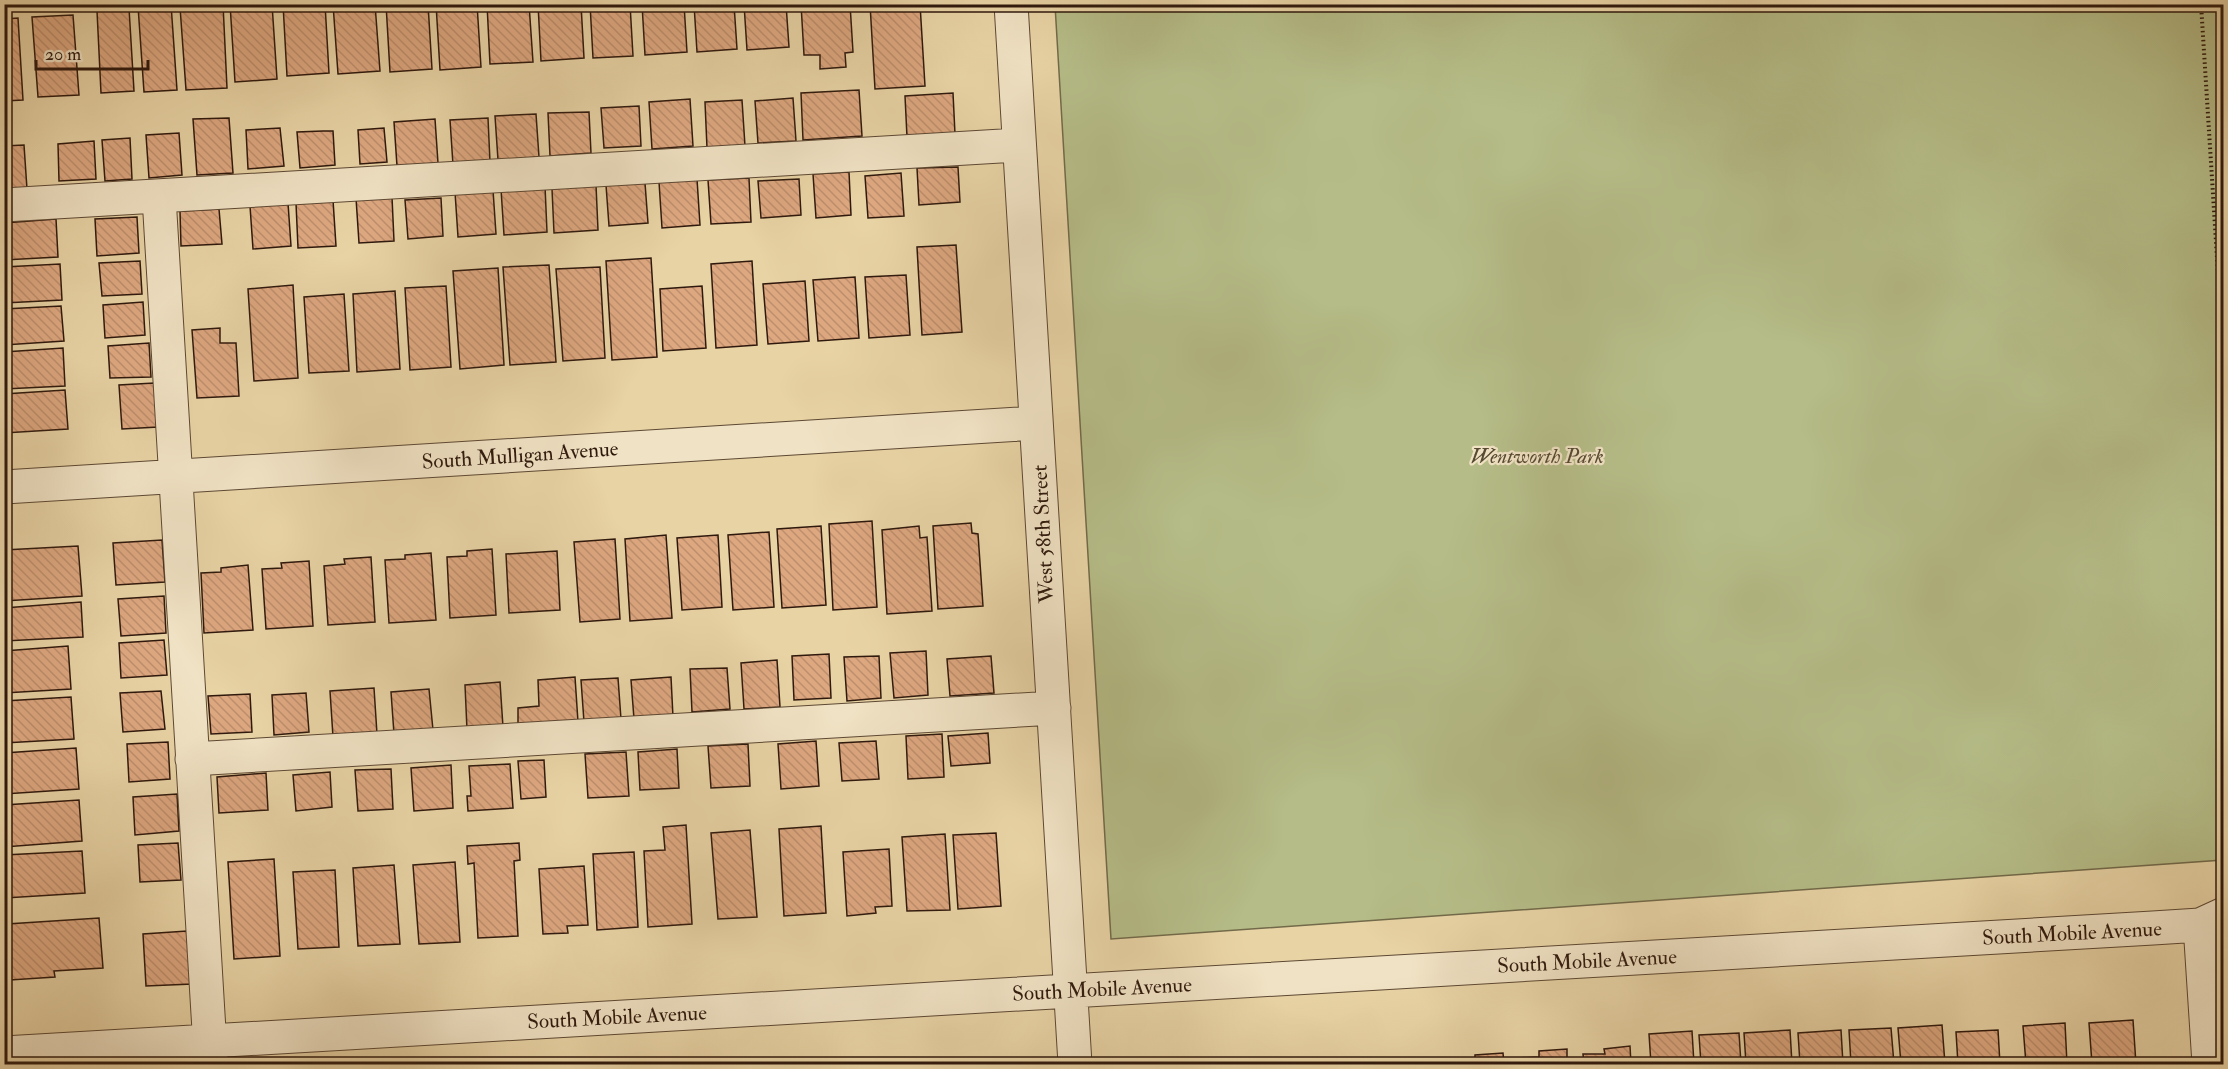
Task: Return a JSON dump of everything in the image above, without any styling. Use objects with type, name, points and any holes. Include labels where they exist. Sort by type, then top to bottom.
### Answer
[{"type":"street","name":"West 58th Street","points":[[1011,4],[1076,1065]]},
{"type":"street","points":[[4,205],[1019,145]]},
{"type":"street","points":[[159,197],[210,1053]]},
{"type":"street","name":"South Mulligan Avenue","points":[[4,487],[1036,423]]},
{"type":"street","points":[[192,759],[1054,708]]},
{"type":"street","points":[[2210,1065],[2212,920]]},
{"type":"street","name":"South Mobile Avenue","points":[[4,1053],[210,1053],[1071,991],[2212,920]]},
{"type":"path","points":[[2201,4],[2223,369]]},
{"type":"green space","name":"Wentworth Park","points":[[1055,5],[2223,5],[2223,860],[1111,939]]},
{"type":"building","points":[[171,4],[177,90],[144,92],[138,6]]},
{"type":"building","points":[[223,4],[227,88],[186,90],[180,7]]},
{"type":"building","points":[[230,4],[272,4],[277,79],[235,82]]},
{"type":"building","points":[[283,4],[325,4],[329,73],[287,76]]},
{"type":"building","points":[[333,4],[375,4],[380,71],[338,74]]},
{"type":"building","points":[[386,4],[428,4],[432,69],[390,72]]},
{"type":"building","points":[[436,4],[477,4],[481,67],[440,70]]},
{"type":"building","points":[[487,4],[529,4],[533,62],[490,64]]},
{"type":"building","points":[[538,4],[581,4],[584,58],[541,61]]},
{"type":"building","points":[[590,4],[630,4],[633,56],[593,58]]},
{"type":"building","points":[[642,4],[684,4],[687,52],[645,55]]},
{"type":"building","points":[[694,4],[734,4],[737,49],[697,52]]},
{"type":"building","points":[[744,4],[786,4],[789,47],[747,50]]},
{"type":"building","points":[[801,4],[850,4],[853,52],[845,53],[846,67],[820,69],[820,55],[804,55]]},
{"type":"building","points":[[870,4],[920,4],[925,86],[875,89]]},
{"type":"building","points":[[129,8],[134,91],[101,93],[97,11]]},
{"type":"building","points":[[73,15],[79,95],[38,97],[32,17]]},
{"type":"building","points":[[18,18],[23,100],[4,101],[4,19]]},
{"type":"building","points":[[859,90],[862,136],[803,140],[801,93]]},
{"type":"building","points":[[953,93],[955,134],[907,137],[905,96]]},
{"type":"building","points":[[793,98],[796,141],[758,143],[755,101]]},
{"type":"building","points":[[690,99],[693,146],[652,149],[649,102]]},
{"type":"building","points":[[742,100],[745,146],[707,148],[705,102]]},
{"type":"building","points":[[639,106],[641,146],[604,148],[601,108]]},
{"type":"building","points":[[589,112],[591,153],[550,156],[548,113]]},
{"type":"building","points":[[536,114],[539,157],[498,160],[495,116]]},
{"type":"building","points":[[229,118],[233,173],[197,175],[193,119]]},
{"type":"building","points":[[488,118],[490,162],[453,165],[450,120]]},
{"type":"building","points":[[435,119],[438,163],[397,166],[394,122]]},
{"type":"building","points":[[280,128],[284,166],[248,169],[246,130]]},
{"type":"building","points":[[384,128],[387,162],[360,164],[358,130]]},
{"type":"building","points":[[333,131],[335,165],[300,168],[297,132]]},
{"type":"building","points":[[179,133],[182,175],[149,178],[146,135]]},
{"type":"building","points":[[130,138],[132,179],[105,181],[102,140]]},
{"type":"building","points":[[94,141],[96,179],[59,181],[58,144]]},
{"type":"building","points":[[24,145],[27,189],[4,190],[4,146]]},
{"type":"building","points":[[958,167],[960,202],[919,205],[917,168]]},
{"type":"building","points":[[849,172],[851,215],[816,218],[813,174]]},
{"type":"building","points":[[901,173],[904,216],[868,218],[865,176]]},
{"type":"building","points":[[749,178],[751,222],[711,224],[708,180]]},
{"type":"building","points":[[697,179],[700,225],[662,228],[659,182]]},
{"type":"building","points":[[799,179],[801,215],[761,218],[758,181]]},
{"type":"building","points":[[645,183],[648,223],[609,226],[606,185]]},
{"type":"building","points":[[596,185],[598,230],[554,233],[552,189]]},
{"type":"building","points":[[545,186],[547,232],[504,235],[501,189]]},
{"type":"building","points":[[493,190],[496,234],[458,237],[455,192]]},
{"type":"building","points":[[392,197],[394,241],[359,243],[356,198]]},
{"type":"building","points":[[441,198],[443,236],[408,239],[405,200]]},
{"type":"building","points":[[333,200],[336,246],[298,248],[296,203]]},
{"type":"building","points":[[288,203],[291,246],[253,249],[250,206]]},
{"type":"building","points":[[219,209],[222,244],[181,246],[180,211]]},
{"type":"building","points":[[137,217],[139,253],[97,256],[95,219]]},
{"type":"building","points":[[56,219],[58,257],[4,260],[4,223]]},
{"type":"building","points":[[956,245],[962,332],[922,335],[917,247]]},
{"type":"building","points":[[651,258],[657,357],[612,360],[606,261]]},
{"type":"building","points":[[140,261],[142,294],[102,296],[99,263]]},
{"type":"building","points":[[752,261],[757,345],[716,348],[711,264]]},
{"type":"building","points":[[60,264],[62,300],[4,303],[4,267]]},
{"type":"building","points":[[549,265],[556,362],[510,365],[503,267]]},
{"type":"building","points":[[600,267],[605,358],[563,361],[556,269]]},
{"type":"building","points":[[498,268],[504,365],[460,369],[453,271]]},
{"type":"building","points":[[906,275],[910,335],[869,338],[865,277]]},
{"type":"building","points":[[855,277],[859,338],[818,341],[813,280]]},
{"type":"building","points":[[805,281],[809,341],[768,344],[763,284]]},
{"type":"building","points":[[293,285],[298,378],[254,381],[248,289]]},
{"type":"building","points":[[446,286],[451,367],[410,370],[405,288]]},
{"type":"building","points":[[702,286],[706,348],[663,351],[660,289]]},
{"type":"building","points":[[395,291],[400,369],[357,372],[353,294]]},
{"type":"building","points":[[344,294],[349,371],[309,373],[304,297]]},
{"type":"building","points":[[143,302],[145,335],[105,338],[103,305]]},
{"type":"building","points":[[61,306],[64,341],[4,345],[4,309]]},
{"type":"building","points":[[220,328],[220,343],[236,343],[239,396],[197,398],[192,330]]},
{"type":"building","points":[[149,343],[151,377],[110,378],[108,346]]},
{"type":"building","points":[[63,348],[65,386],[4,389],[4,352]]},
{"type":"building","points":[[154,383],[158,427],[122,429],[119,385]]},
{"type":"building","points":[[65,390],[68,429],[4,433],[4,394]]},
{"type":"building","points":[[872,521],[877,607],[833,610],[829,524]]},
{"type":"building","points":[[971,523],[972,533],[978,534],[983,606],[938,609],[933,526]]},
{"type":"building","points":[[821,526],[826,605],[782,608],[777,529]]},
{"type":"building","points":[[919,526],[920,538],[927,537],[932,611],[887,614],[882,530]]},
{"type":"building","points":[[769,532],[774,607],[733,610],[728,535]]},
{"type":"building","points":[[666,535],[672,618],[630,621],[625,539]]},
{"type":"building","points":[[718,535],[722,607],[682,610],[677,538]]},
{"type":"building","points":[[615,539],[620,619],[580,622],[574,542]]},
{"type":"building","points":[[162,540],[165,582],[116,585],[113,543]]},
{"type":"building","points":[[78,546],[82,596],[4,601],[4,550]]},
{"type":"building","points":[[492,549],[496,615],[450,618],[447,557],[467,556],[467,551]]},
{"type":"building","points":[[557,551],[560,610],[509,613],[506,554]]},
{"type":"building","points":[[431,553],[436,620],[389,623],[385,560],[405,559],[405,555]]},
{"type":"building","points":[[371,557],[375,622],[328,625],[324,566],[345,564],[344,559]]},
{"type":"building","points":[[309,561],[313,626],[266,629],[262,569],[282,568],[281,563]]},
{"type":"building","points":[[248,565],[253,630],[204,633],[201,573],[221,572],[221,568]]},
{"type":"building","points":[[164,596],[166,633],[121,636],[118,599]]},
{"type":"building","points":[[81,602],[83,637],[4,641],[4,608]]},
{"type":"building","points":[[164,640],[167,675],[121,678],[119,643]]},
{"type":"building","points":[[68,646],[71,689],[4,693],[4,651]]},
{"type":"building","points":[[926,651],[928,695],[894,698],[890,653]]},
{"type":"building","points":[[829,654],[831,698],[794,700],[792,656]]},
{"type":"building","points":[[879,656],[881,698],[847,701],[844,657]]},
{"type":"building","points":[[991,656],[994,693],[950,696],[947,659]]},
{"type":"building","points":[[777,660],[780,707],[744,709],[741,663]]},
{"type":"building","points":[[727,668],[730,709],[692,712],[690,669]]},
{"type":"building","points":[[575,677],[578,722],[518,726],[518,708],[539,706],[538,680]]},
{"type":"building","points":[[671,677],[673,717],[634,719],[631,680]]},
{"type":"building","points":[[618,678],[621,719],[584,722],[581,680]]},
{"type":"building","points":[[500,682],[503,727],[467,730],[465,685]]},
{"type":"building","points":[[374,688],[377,734],[333,737],[330,691]]},
{"type":"building","points":[[429,689],[433,730],[394,734],[391,692]]},
{"type":"building","points":[[161,691],[165,729],[123,732],[120,693]]},
{"type":"building","points":[[306,693],[309,732],[274,735],[272,695]]},
{"type":"building","points":[[250,694],[252,732],[211,734],[208,696]]},
{"type":"building","points":[[71,697],[74,739],[4,743],[4,701]]},
{"type":"building","points":[[988,733],[990,763],[951,766],[948,736]]},
{"type":"building","points":[[942,734],[944,777],[908,779],[906,736]]},
{"type":"building","points":[[816,741],[819,786],[781,789],[778,744]]},
{"type":"building","points":[[876,741],[879,779],[842,781],[839,743]]},
{"type":"building","points":[[168,742],[170,779],[129,782],[127,744]]},
{"type":"building","points":[[748,744],[750,786],[711,788],[708,746]]},
{"type":"building","points":[[76,748],[79,789],[4,794],[4,753]]},
{"type":"building","points":[[677,749],[679,788],[640,790],[638,752]]},
{"type":"building","points":[[626,752],[629,796],[588,798],[585,754]]},
{"type":"building","points":[[544,760],[546,797],[521,799],[518,761]]},
{"type":"building","points":[[510,764],[513,808],[468,811],[467,796],[471,796],[469,766]]},
{"type":"building","points":[[451,765],[453,808],[414,811],[411,768]]},
{"type":"building","points":[[391,769],[393,809],[358,811],[355,770]]},
{"type":"building","points":[[330,772],[332,807],[296,811],[293,775]]},
{"type":"building","points":[[266,773],[268,810],[219,813],[217,777]]},
{"type":"building","points":[[177,794],[179,831],[135,835],[133,797]]},
{"type":"building","points":[[79,800],[82,841],[4,847],[4,805]]},
{"type":"building","points":[[686,825],[692,924],[648,927],[644,851],[665,850],[663,827]]},
{"type":"building","points":[[821,826],[826,913],[784,916],[779,829]]},
{"type":"building","points":[[750,830],[757,917],[718,919],[711,833]]},
{"type":"building","points":[[996,833],[1001,906],[958,909],[953,835]]},
{"type":"building","points":[[945,834],[950,910],[907,911],[902,837]]},
{"type":"building","points":[[178,843],[181,880],[140,882],[138,845]]},
{"type":"building","points":[[519,843],[520,860],[514,861],[518,936],[478,938],[474,863],[468,864],[467,846]]},
{"type":"building","points":[[889,849],[892,906],[875,907],[876,913],[847,916],[843,852]]},
{"type":"building","points":[[82,851],[85,893],[5,898],[4,855]]},
{"type":"building","points":[[634,852],[638,927],[597,930],[593,854]]},
{"type":"building","points":[[274,859],[280,956],[234,959],[228,862]]},
{"type":"building","points":[[455,862],[460,942],[419,944],[413,865]]},
{"type":"building","points":[[394,865],[400,944],[358,946],[353,868]]},
{"type":"building","points":[[584,866],[588,925],[567,926],[568,933],[543,934],[539,869]]},
{"type":"building","points":[[335,870],[339,947],[298,949],[293,872]]},
{"type":"building","points":[[99,918],[103,968],[54,971],[55,977],[10,980],[7,924]]},
{"type":"building","points":[[187,931],[192,984],[146,986],[143,934]]},
{"type":"building","points":[[2133,1020],[2136,1064],[2092,1064],[2089,1023]]},
{"type":"building","points":[[2065,1023],[2067,1064],[2026,1064],[2023,1026]]},
{"type":"building","points":[[1942,1025],[1945,1064],[1901,1064],[1898,1028]]},
{"type":"building","points":[[1891,1028],[1894,1064],[1851,1064],[1849,1030]]},
{"type":"building","points":[[1790,1030],[1792,1064],[1746,1064],[1744,1033]]},
{"type":"building","points":[[1841,1030],[1843,1064],[1800,1064],[1798,1033]]},
{"type":"building","points":[[1998,1030],[2000,1064],[1958,1064],[1956,1032]]},
{"type":"building","points":[[1692,1031],[1694,1064],[1651,1064],[1649,1034]]},
{"type":"building","points":[[1739,1033],[1741,1064],[1701,1064],[1699,1035]]},
{"type":"building","points":[[1630,1046],[1631,1064],[1584,1064],[1583,1054],[1605,1054],[1604,1049]]},
{"type":"building","points":[[1567,1049],[1567,1064],[1519,1064],[1518,1058],[1539,1057],[1539,1051]]},
{"type":"building","points":[[1503,1053],[1504,1064],[1457,1064],[1457,1061],[1475,1060],[1475,1055]]},
{"type":"building","points":[[1438,1058],[1439,1064],[1409,1064],[1409,1060]]}]
